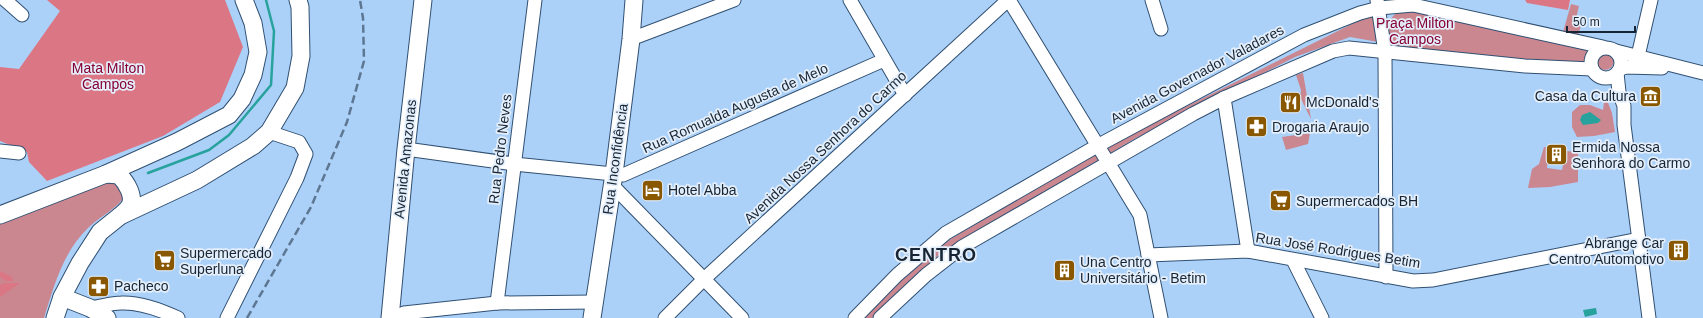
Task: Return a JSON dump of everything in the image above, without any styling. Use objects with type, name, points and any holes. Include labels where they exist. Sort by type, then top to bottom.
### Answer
[{"type":"main road","points":[[0,215],[106,174],[177,142],[229,116],[242,99],[253,75],[258,52],[253,23],[244,0]]},
{"type":"main road","points":[[120,216],[197,180],[253,146],[269,132],[295,88],[301,56],[300,6],[298,0]]},
{"type":"main road","name":"Avenida Amazonas","points":[[391,318],[406,149],[423,0]]},
{"type":"main road","name":"Rua Inconfidência","points":[[593,310],[613,180],[631,39],[634,0]]},
{"type":"main road","points":[[55,318],[62,297],[80,263],[100,232],[130,207],[131,202],[129,187],[119,175],[106,174]]},
{"type":"main road","points":[[62,297],[90,308],[107,318]]},
{"type":"street","points":[[5,0],[22,15]]},
{"type":"street","name":"Rua Pedro Neves","points":[[497,303],[535,0]]},
{"type":"street","points":[[631,39],[734,0]]},
{"type":"street","points":[[850,0],[905,95]]},
{"type":"street","points":[[1008,0],[1140,215],[1161,318]]},
{"type":"street","name":"Avenida Nossa Senhora do Carmo","points":[[666,318],[704,279],[1008,0]]},
{"type":"street","points":[[1152,0],[1162,29]]},
{"type":"street","points":[[1638,56],[1651,0]]},
{"type":"street","points":[[1378,4],[1390,52]]},
{"type":"street","name":"Avenida Governador Valadares","points":[[855,318],[897,275],[946,233],[1097,146],[1304,35],[1360,13],[1378,4],[1395,6],[1413,5],[1603,47]]},
{"type":"street","points":[[1386,277],[1390,52],[1387,26],[1395,6]]},
{"type":"street","points":[[1624,125],[1615,100],[1590,62],[1593,54],[1603,47],[1703,73]]},
{"type":"street","points":[[880,318],[926,275],[962,247],[1186,118],[1224,98],[1333,51],[1349,48],[1596,73],[1610,78],[1626,67],[1684,69]]},
{"type":"street","points":[[1616,51],[1620,58],[1619,92],[1624,106],[1624,125],[1649,318]]},
{"type":"street","name":"Rua Romualda Augusta de Melo","points":[[406,149],[613,180],[884,60]]},
{"type":"street","points":[[1224,98],[1248,251]]},
{"type":"street","points":[[227,318],[297,178],[306,154],[299,142],[269,132]]},
{"type":"street","points":[[0,151],[19,153]]},
{"type":"street","points":[[613,180],[742,318]]},
{"type":"street","name":"Rua José Rodrigues Betim","points":[[1148,255],[1248,251],[1386,277],[1413,280],[1433,280],[1639,239]]},
{"type":"street","points":[[1293,260],[1322,318]]},
{"type":"street","points":[[90,308],[121,303],[138,304],[160,310],[178,318]]},
{"type":"street","points":[[391,318],[404,313],[497,303],[593,310]]},
{"type":"green space","name":"Mata Milton Campos","points":[[47,0],[225,0],[243,47],[220,102],[163,136],[47,181],[29,162],[27,152],[0,141],[0,67],[19,69],[60,11]]},
{"type":"green space","points":[[1525,0],[1570,0],[1568,10],[1527,3]]},
{"type":"green space","points":[[1571,4],[1579,6],[1575,23],[1581,25],[1578,36],[1563,32]]},
{"type":"green space","name":"Praça Milton Campos","points":[[1407,6],[1594,48],[1587,57],[1586,67],[1396,51],[1390,36],[1389,25],[1394,15],[1399,10]]},
{"type":"green space","points":[[1376,12],[1378,42],[1350,37],[1295,57],[1136,138],[942,252],[872,318],[864,318],[918,264],[952,238],[1129,135]]},
{"type":"green space","points":[[1605,52],[1611,55],[1614,61],[1611,67],[1605,70],[1599,67],[1596,61],[1599,55]]},
{"type":"green space","points":[[1303,73],[1311,119],[1300,97],[1301,90],[1296,75]]},
{"type":"green space","points":[[1605,95],[1612,113],[1615,132],[1594,136],[1577,137],[1572,127],[1572,112],[1580,105],[1590,105],[1603,110]]},
{"type":"green space","points":[[1310,133],[1308,144],[1286,150],[1282,137]]},
{"type":"green space","points":[[1544,147],[1549,148],[1547,168],[1562,170],[1566,151],[1578,152],[1578,182],[1550,187],[1528,188],[1532,169],[1539,164]]},
{"type":"green space","points":[[110,181],[119,184],[123,197],[115,207],[96,221],[79,237],[60,270],[44,318],[0,318],[0,224]]},
{"type":"green space","points":[[0,271],[12,277],[13,281],[6,281],[0,277]]},
{"type":"green space","points":[[4,283],[20,283],[0,297],[0,285]]},
{"type":"shaded area","points":[[1590,112],[1601,120],[1598,123],[1583,125],[1580,120],[1582,115]]},
{"type":"shaded area","points":[[1596,308],[1597,314],[1585,317],[1583,310]]},
{"type":"waterway","points":[[148,173],[209,150],[229,135],[271,85],[274,31],[266,0]]},
{"type":"railway","points":[[247,318],[311,207],[347,122],[364,61],[363,18],[360,0]]},
{"type":"place","name":"Casa da Cultura","points":[[1651,96]]},
{"type":"place","name":"McDonald's","points":[[1290,102]]},
{"type":"place","name":"Drogaria Araujo","points":[[1257,127]]},
{"type":"place","name":"Ermida Nossa Senhora do Carmo","points":[[1556,155]]},
{"type":"place","name":"Hotel Abba","points":[[653,190]]},
{"type":"place","name":"Supermercados BH","points":[[1281,201]]},
{"type":"place","name":"Abrange Car Centro Automotivo","points":[[1679,251]]},
{"type":"place","name":"Supermercado Superluna","points":[[165,261]]},
{"type":"place","name":"Una Centro Universitário - Betim","points":[[1064,270]]},
{"type":"place","name":"Pacheco","points":[[99,286]]},
{"type":"district","name":"CENTRO","points":[[936,255]]}]
